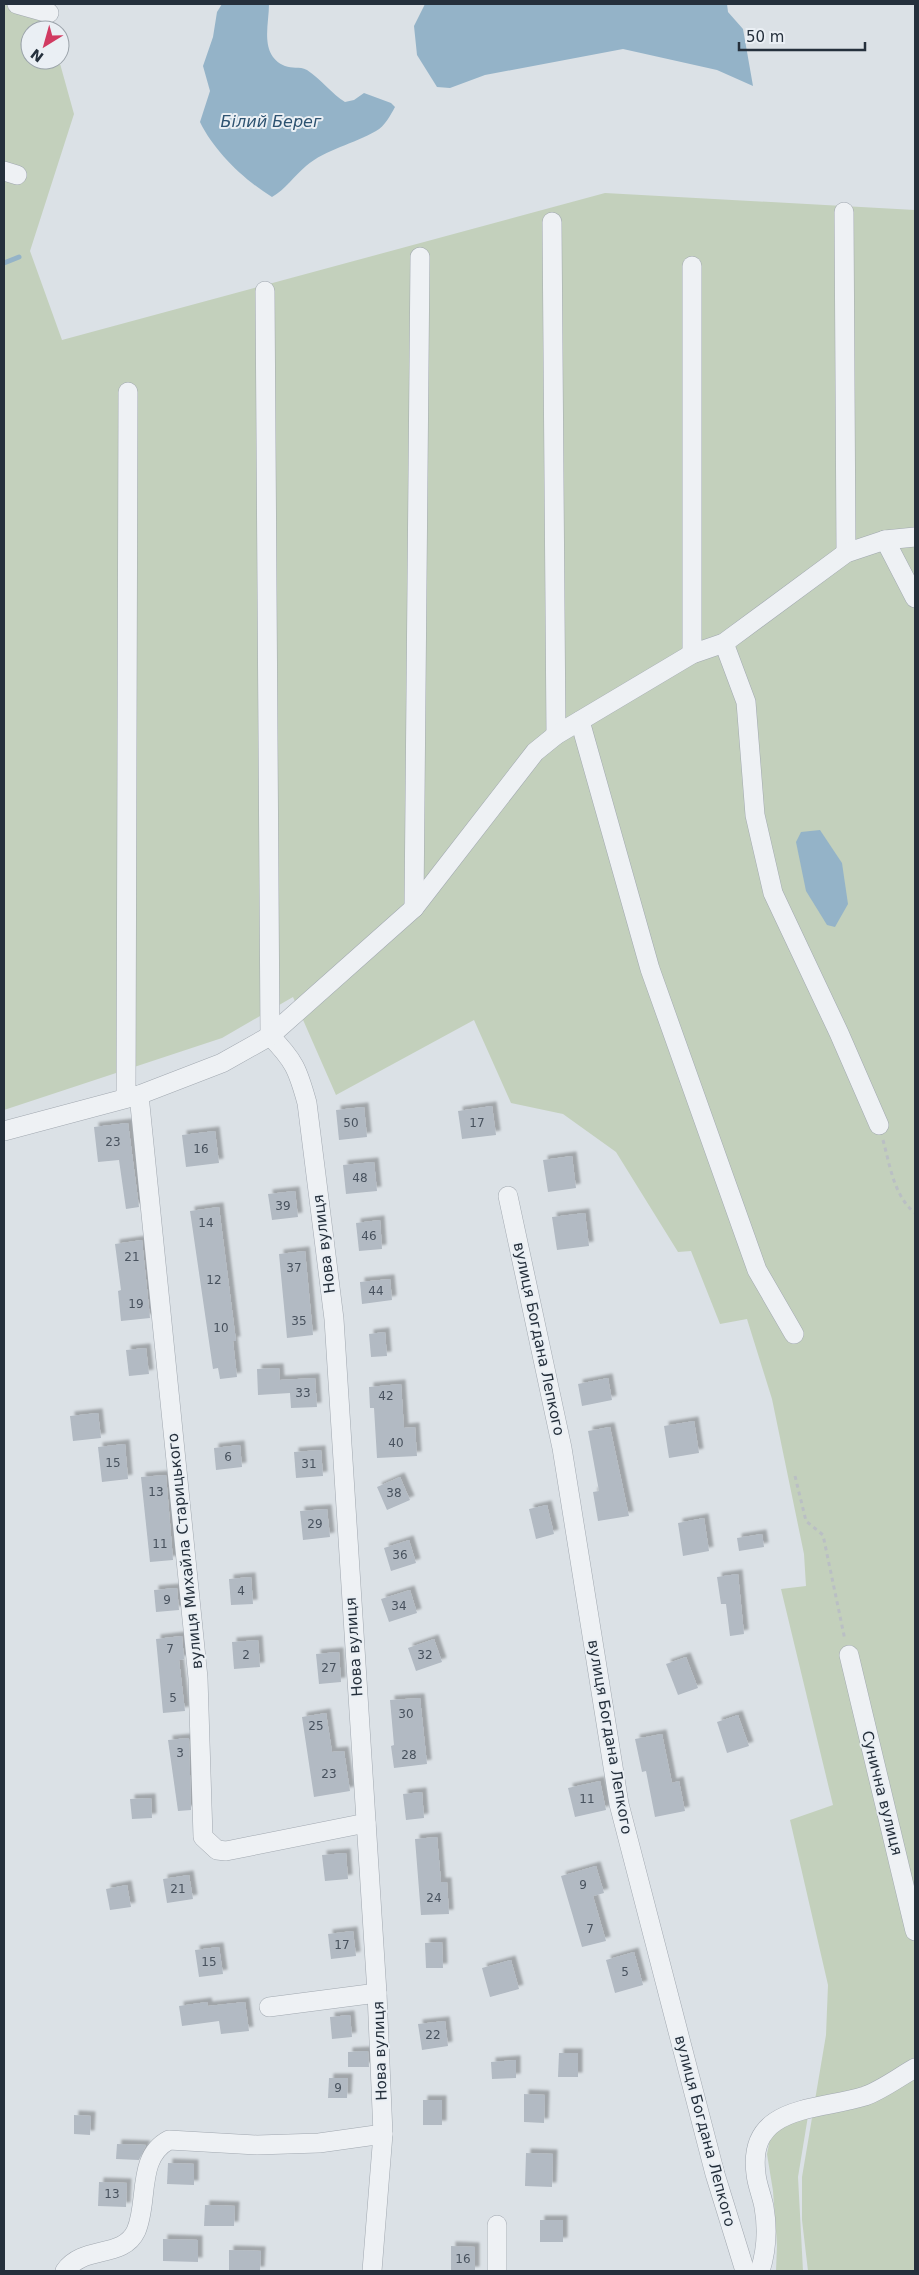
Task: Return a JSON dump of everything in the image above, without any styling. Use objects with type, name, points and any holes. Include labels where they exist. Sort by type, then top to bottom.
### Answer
[{"type":"street","points":[[17,4],[49,12]]},
{"type":"street","points":[[844,212],[846,553]]},
{"type":"street","points":[[552,222],[556,735]]},
{"type":"street","points":[[414,908],[420,257]]},
{"type":"street","points":[[692,266],[692,654]]},
{"type":"street","points":[[265,291],[270,1036]]},
{"type":"street","name":"вулиця Михайла Старицького","points":[[128,392],[133,1097],[198,1678],[203,1836],[217,1850],[226,1851],[366,1823]]},
{"type":"street","points":[[4,1131],[133,1097],[222,1063],[270,1036],[414,908],[535,752],[556,735],[692,654],[724,643],[846,553],[885,540],[915,537]]},
{"type":"street","points":[[885,540],[915,598]]},
{"type":"street","points":[[724,643],[746,702],[755,815],[773,893],[839,1033],[879,1126]]},
{"type":"street","points":[[580,720],[650,969],[757,1270],[794,1334]]},
{"type":"street","name":"Нова вулиця","points":[[270,1036],[286,1052],[298,1071],[309,1112],[334,1319],[377,1993],[383,2134],[372,2271]]},
{"type":"street","name":"вулиця Богдана Лепкого","points":[[508,1196],[562,1448],[619,1804],[715,2174],[745,2271]]},
{"type":"street","name":"Сунична вулиця","points":[[849,1656],[915,1931]]},
{"type":"street","points":[[269,2006],[377,1993]]},
{"type":"street","points":[[760,2271],[767,2248],[764,2208],[756,2174],[755,2152],[761,2135],[770,2124],[785,2115],[866,2095],[915,2068]]},
{"type":"street","points":[[64,2271],[85,2255],[116,2250],[136,2232],[147,2168],[153,2153],[161,2144],[169,2140],[257,2146],[319,2143],[383,2134]]},
{"type":"street","points":[[497,2225],[497,2271]]},
{"type":"path","points":[[879,1126],[898,1192],[905,1205],[915,1213]]},
{"type":"path","points":[[795,1476],[806,1521],[823,1535],[849,1656]]},
{"type":"green space","points":[[4,4],[44,4],[48,20],[20,20],[20,70],[62,70],[74,114],[30,251],[62,340],[605,193],[915,210],[915,2271],[808,2271],[802,2220],[802,2177],[826,2035],[828,1985],[790,1820],[833,1805],[781,1589],[806,1586],[804,1554],[772,1399],[747,1319],[720,1324],[691,1251],[678,1252],[616,1152],[563,1114],[511,1103],[474,1020],[336,1095],[293,997],[222,1038],[4,1110]]},
{"type":"green space","points":[[808,2116],[798,2177],[803,2271],[776,2271],[777,2245],[773,2191],[767,2154],[770,2139],[778,2126]]},
{"type":"water","name":"Білий Берег","points":[[222,4],[269,4],[267,39],[272,55],[277,61],[288,67],[307,70],[345,102],[354,100],[364,93],[391,103],[395,107],[387,120],[376,131],[314,160],[272,197],[261,190],[231,164],[213,144],[200,122],[210,91],[203,66],[213,37],[217,12]]},
{"type":"water","points":[[425,4],[727,4],[728,12],[743,29],[753,86],[717,70],[623,49],[485,75],[450,88],[437,87],[417,55],[414,26]]},
{"type":"water","points":[[820,830],[842,863],[848,904],[835,927],[827,925],[806,891],[796,842],[801,832]]},
{"type":"building","points":[[492,1106],[496,1135],[462,1139],[458,1111]]},
{"type":"building","points":[[364,1107],[367,1137],[339,1140],[336,1110]]},
{"type":"building","points":[[128,1123],[139,1207],[126,1209],[119,1160],[98,1162],[94,1127]]},
{"type":"building","points":[[215,1131],[219,1163],[186,1167],[182,1135]]},
{"type":"building","points":[[572,1156],[576,1188],[548,1192],[543,1160]]},
{"type":"building","points":[[374,1162],[377,1191],[346,1194],[343,1165]]},
{"type":"building","points":[[295,1191],[298,1217],[272,1220],[268,1194]]},
{"type":"building","points":[[219,1207],[236,1341],[233,1341],[237,1377],[220,1379],[218,1368],[213,1369],[190,1211]]},
{"type":"building","points":[[585,1213],[589,1246],[557,1250],[552,1217]]},
{"type":"building","points":[[380,1220],[382,1249],[359,1251],[356,1223]]},
{"type":"building","points":[[142,1240],[150,1318],[121,1321],[118,1291],[121,1290],[115,1244]]},
{"type":"building","points":[[305,1251],[313,1335],[287,1338],[279,1254]]},
{"type":"building","points":[[390,1279],[392,1300],[362,1304],[360,1282]]},
{"type":"building","points":[[385,1332],[387,1356],[371,1357],[369,1334]]},
{"type":"building","points":[[146,1348],[149,1374],[129,1376],[126,1350]]},
{"type":"building","points":[[279,1368],[280,1380],[315,1378],[317,1407],[291,1408],[290,1393],[258,1395],[257,1369]]},
{"type":"building","points":[[608,1378],[612,1400],[582,1406],[578,1384]]},
{"type":"building","points":[[401,1384],[404,1428],[415,1427],[417,1456],[377,1458],[374,1408],[370,1408],[369,1387]]},
{"type":"building","points":[[98,1413],[101,1438],[73,1441],[70,1416]]},
{"type":"building","points":[[694,1421],[699,1453],[669,1458],[664,1426]]},
{"type":"building","points":[[610,1427],[629,1516],[598,1521],[593,1492],[599,1491],[588,1431]]},
{"type":"building","points":[[125,1444],[128,1479],[102,1482],[98,1447]]},
{"type":"building","points":[[240,1445],[242,1467],[216,1470],[214,1448]]},
{"type":"building","points":[[321,1450],[323,1476],[296,1478],[294,1452]]},
{"type":"building","points":[[166,1475],[173,1560],[150,1562],[141,1477]]},
{"type":"building","points":[[400,1477],[410,1500],[387,1510],[377,1487]]},
{"type":"building","points":[[547,1505],[554,1534],[536,1539],[529,1509]]},
{"type":"building","points":[[327,1509],[330,1537],[303,1540],[300,1511]]},
{"type":"building","points":[[704,1518],[709,1551],[683,1556],[678,1523]]},
{"type":"building","points":[[762,1534],[764,1547],[739,1551],[737,1538]]},
{"type":"building","points":[[409,1540],[416,1563],[391,1571],[384,1548]]},
{"type":"building","points":[[738,1574],[744,1634],[730,1636],[726,1604],[721,1604],[717,1577]]},
{"type":"building","points":[[251,1577],[253,1604],[231,1605],[229,1579]]},
{"type":"building","points":[[177,1588],[179,1610],[156,1612],[154,1590]]},
{"type":"building","points":[[410,1590],[417,1613],[389,1622],[381,1599]]},
{"type":"building","points":[[182,1636],[184,1659],[179,1660],[185,1711],[163,1713],[156,1639]]},
{"type":"building","points":[[434,1639],[442,1662],[416,1671],[408,1648]]},
{"type":"building","points":[[258,1640],[260,1667],[234,1669],[232,1642]]},
{"type":"building","points":[[339,1652],[341,1682],[319,1684],[316,1654]]},
{"type":"building","points":[[686,1657],[698,1688],[678,1695],[666,1664]]},
{"type":"building","points":[[420,1698],[427,1764],[394,1768],[391,1746],[394,1745],[390,1700]]},
{"type":"building","points":[[326,1713],[332,1752],[344,1751],[350,1791],[314,1797],[302,1717]]},
{"type":"building","points":[[738,1715],[749,1746],[727,1753],[717,1722]]},
{"type":"building","points":[[662,1734],[672,1783],[679,1781],[685,1811],[655,1817],[646,1771],[642,1772],[635,1739]]},
{"type":"building","points":[[189,1738],[191,1810],[178,1811],[168,1740]]},
{"type":"building","points":[[600,1781],[606,1810],[575,1817],[568,1788]]},
{"type":"building","points":[[422,1792],[424,1818],[406,1820],[403,1794]]},
{"type":"building","points":[[151,1798],[152,1818],[132,1819],[130,1799]]},
{"type":"building","points":[[437,1837],[441,1882],[447,1882],[449,1914],[421,1915],[415,1839]]},
{"type":"building","points":[[346,1853],[348,1879],[325,1881],[322,1855]]},
{"type":"building","points":[[596,1866],[604,1893],[593,1896],[606,1941],[582,1947],[561,1876]]},
{"type":"building","points":[[189,1875],[193,1899],[167,1903],[163,1879]]},
{"type":"building","points":[[127,1885],[131,1907],[110,1910],[106,1889]]},
{"type":"building","points":[[353,1931],[356,1956],[331,1959],[328,1934]]},
{"type":"building","points":[[442,1942],[443,1968],[426,1968],[425,1943]]},
{"type":"building","points":[[219,1947],[223,1974],[199,1977],[195,1950]]},
{"type":"building","points":[[634,1952],[643,1985],[615,1993],[606,1960]]},
{"type":"building","points":[[511,1960],[519,1989],[490,1997],[482,1968]]},
{"type":"building","points":[[207,2002],[208,2006],[245,2002],[249,2031],[221,2034],[219,2021],[182,2026],[179,2006]]},
{"type":"building","points":[[350,2015],[352,2037],[332,2039],[330,2017]]},
{"type":"building","points":[[445,2021],[448,2046],[422,2050],[418,2024]]},
{"type":"building","points":[[368,2051],[369,2067],[348,2067],[348,2052]]},
{"type":"building","points":[[559,2053],[578,2053],[578,2077],[558,2077]]},
{"type":"building","points":[[516,2060],[516,2078],[492,2079],[491,2062]]},
{"type":"building","points":[[329,2078],[348,2078],[347,2098],[328,2098]]},
{"type":"building","points":[[524,2094],[545,2095],[544,2123],[524,2122]]},
{"type":"building","points":[[423,2100],[442,2100],[442,2125],[423,2125]]},
{"type":"building","points":[[74,2115],[91,2116],[90,2135],[74,2134]]},
{"type":"building","points":[[117,2144],[146,2145],[139,2160],[116,2159]]},
{"type":"building","points":[[526,2153],[553,2154],[552,2187],[525,2186]]},
{"type":"building","points":[[168,2163],[194,2164],[194,2185],[167,2184]]},
{"type":"building","points":[[99,2182],[127,2183],[126,2207],[98,2206]]},
{"type":"building","points":[[205,2205],[235,2206],[234,2226],[204,2226]]},
{"type":"building","points":[[540,2220],[563,2220],[563,2242],[540,2242]]},
{"type":"building","points":[[163,2239],[198,2240],[198,2262],[163,2261]]},
{"type":"building","points":[[451,2246],[475,2247],[475,2271],[451,2271]]},
{"type":"building","points":[[229,2250],[261,2251],[260,2271],[229,2271]]},
{"type":"waterway","points":[[4,263],[19,257]]}]
